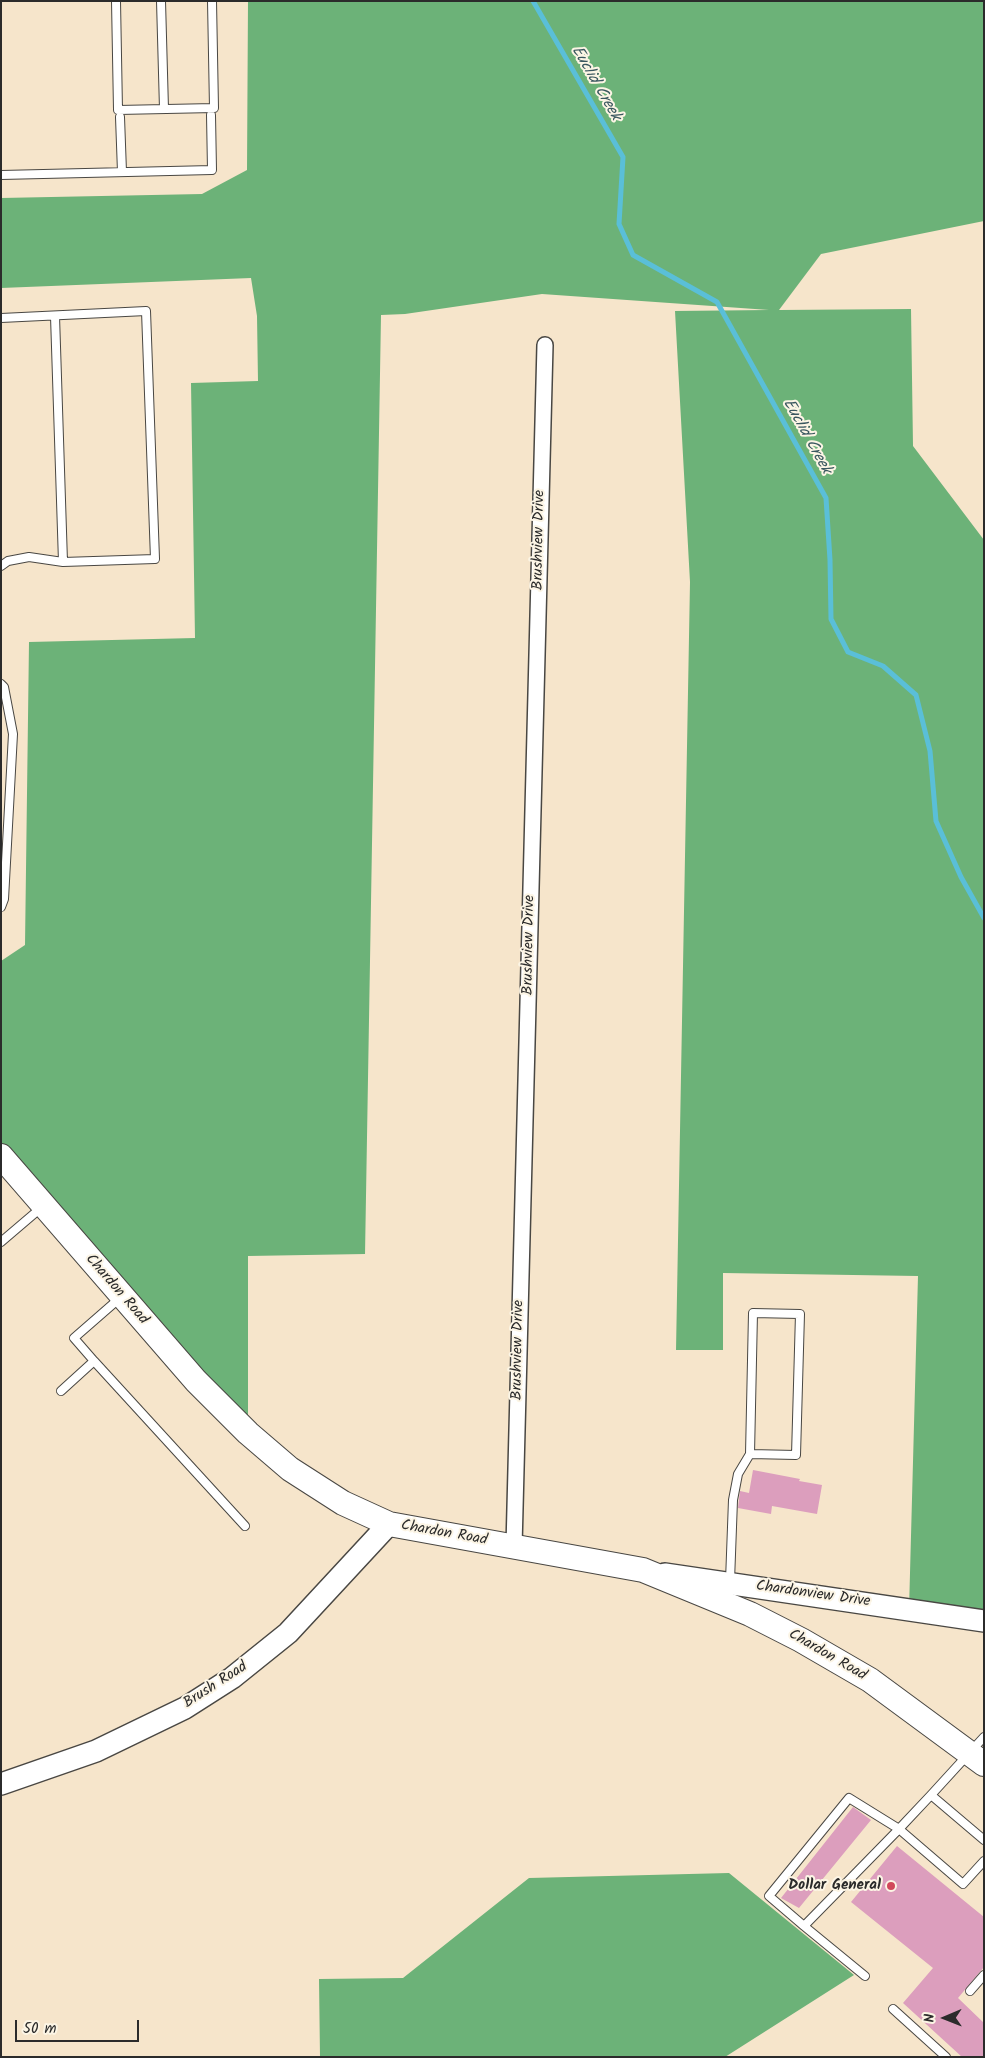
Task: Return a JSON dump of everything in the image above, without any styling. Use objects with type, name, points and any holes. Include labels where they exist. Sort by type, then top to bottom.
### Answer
[{"type":"main road","name":"Chardon Road","points":[[1,1156],[196,1381],[248,1433],[290,1469],[343,1504],[389,1524],[643,1570],[750,1614],[801,1640],[870,1680],[980,1752]]},
{"type":"street","name":"Brushview Drive","points":[[514,1546],[545,345]]},
{"type":"street","name":"Brush Road","points":[[1,1784],[96,1751],[185,1708],[232,1678],[288,1633],[389,1524]]},
{"type":"street","name":"Chardonview Drive","points":[[643,1570],[984,1621]]},
{"type":"lane","points":[[116,1],[118,110],[214,108],[212,1]]},
{"type":"lane","points":[[161,1],[164,109]]},
{"type":"lane","points":[[1,175],[212,170],[211,115]]},
{"type":"lane","points":[[120,117],[122,172]]},
{"type":"lane","points":[[1,318],[146,311],[156,559],[63,562],[29,557],[8,561],[1,566]]},
{"type":"lane","points":[[55,316],[63,562]]},
{"type":"lane","points":[[1,684],[4,688],[13,734],[4,899],[1,907]]},
{"type":"lane","points":[[1,1242],[44,1206]]},
{"type":"lane","points":[[122,1296],[74,1338],[244,1526]]},
{"type":"lane","points":[[730,1583],[733,1500],[738,1474],[750,1454],[753,1312],[800,1314],[796,1455],[750,1454]]},
{"type":"lane","points":[[61,1391],[94,1361]]},
{"type":"lane","points":[[804,1926],[931,1795],[980,1752]]},
{"type":"lane","points":[[931,1795],[984,1840]]},
{"type":"lane","points":[[865,1976],[768,1896],[849,1798],[898,1829],[963,1884],[984,1861]]},
{"type":"lane","points":[[970,1991],[984,1975]]},
{"type":"lane","points":[[893,2009],[946,2057]]},
{"type":"green space","points":[[248,1],[984,1],[984,221],[821,254],[779,310],[911,309],[913,446],[984,540],[983,1620],[909,1610],[918,1276],[723,1273],[723,1350],[676,1350],[690,582],[675,311],[769,310],[542,294],[405,314],[381,315],[365,1254],[248,1256],[248,1433],[1,1156],[1,961],[25,945],[29,642],[195,638],[191,383],[258,381],[257,316],[251,278],[1,288],[1,198],[202,194],[247,170]]},
{"type":"green space","points":[[729,1873],[854,1975],[725,2057],[320,2057],[319,1979],[403,1978],[529,1878]]},
{"type":"building","points":[[753,1470],[822,1485],[817,1514],[772,1506],[771,1514],[738,1508],[740,1491],[749,1493]]},
{"type":"building","points":[[853,1807],[871,1820],[799,1908],[781,1898]]},
{"type":"building","points":[[897,1846],[984,1917],[984,1967],[958,1998],[984,2023],[984,2057],[962,2057],[903,2003],[933,1968],[851,1902]]},
{"type":"waterway","name":"Euclid Creek","points":[[533,1],[623,157],[619,224],[633,255],[717,302],[826,498],[831,619],[848,652],[883,666],[916,695],[930,751],[936,821],[961,877],[984,918]]},
{"type":"place","name":"Dollar General","points":[[891,1886]]}]
